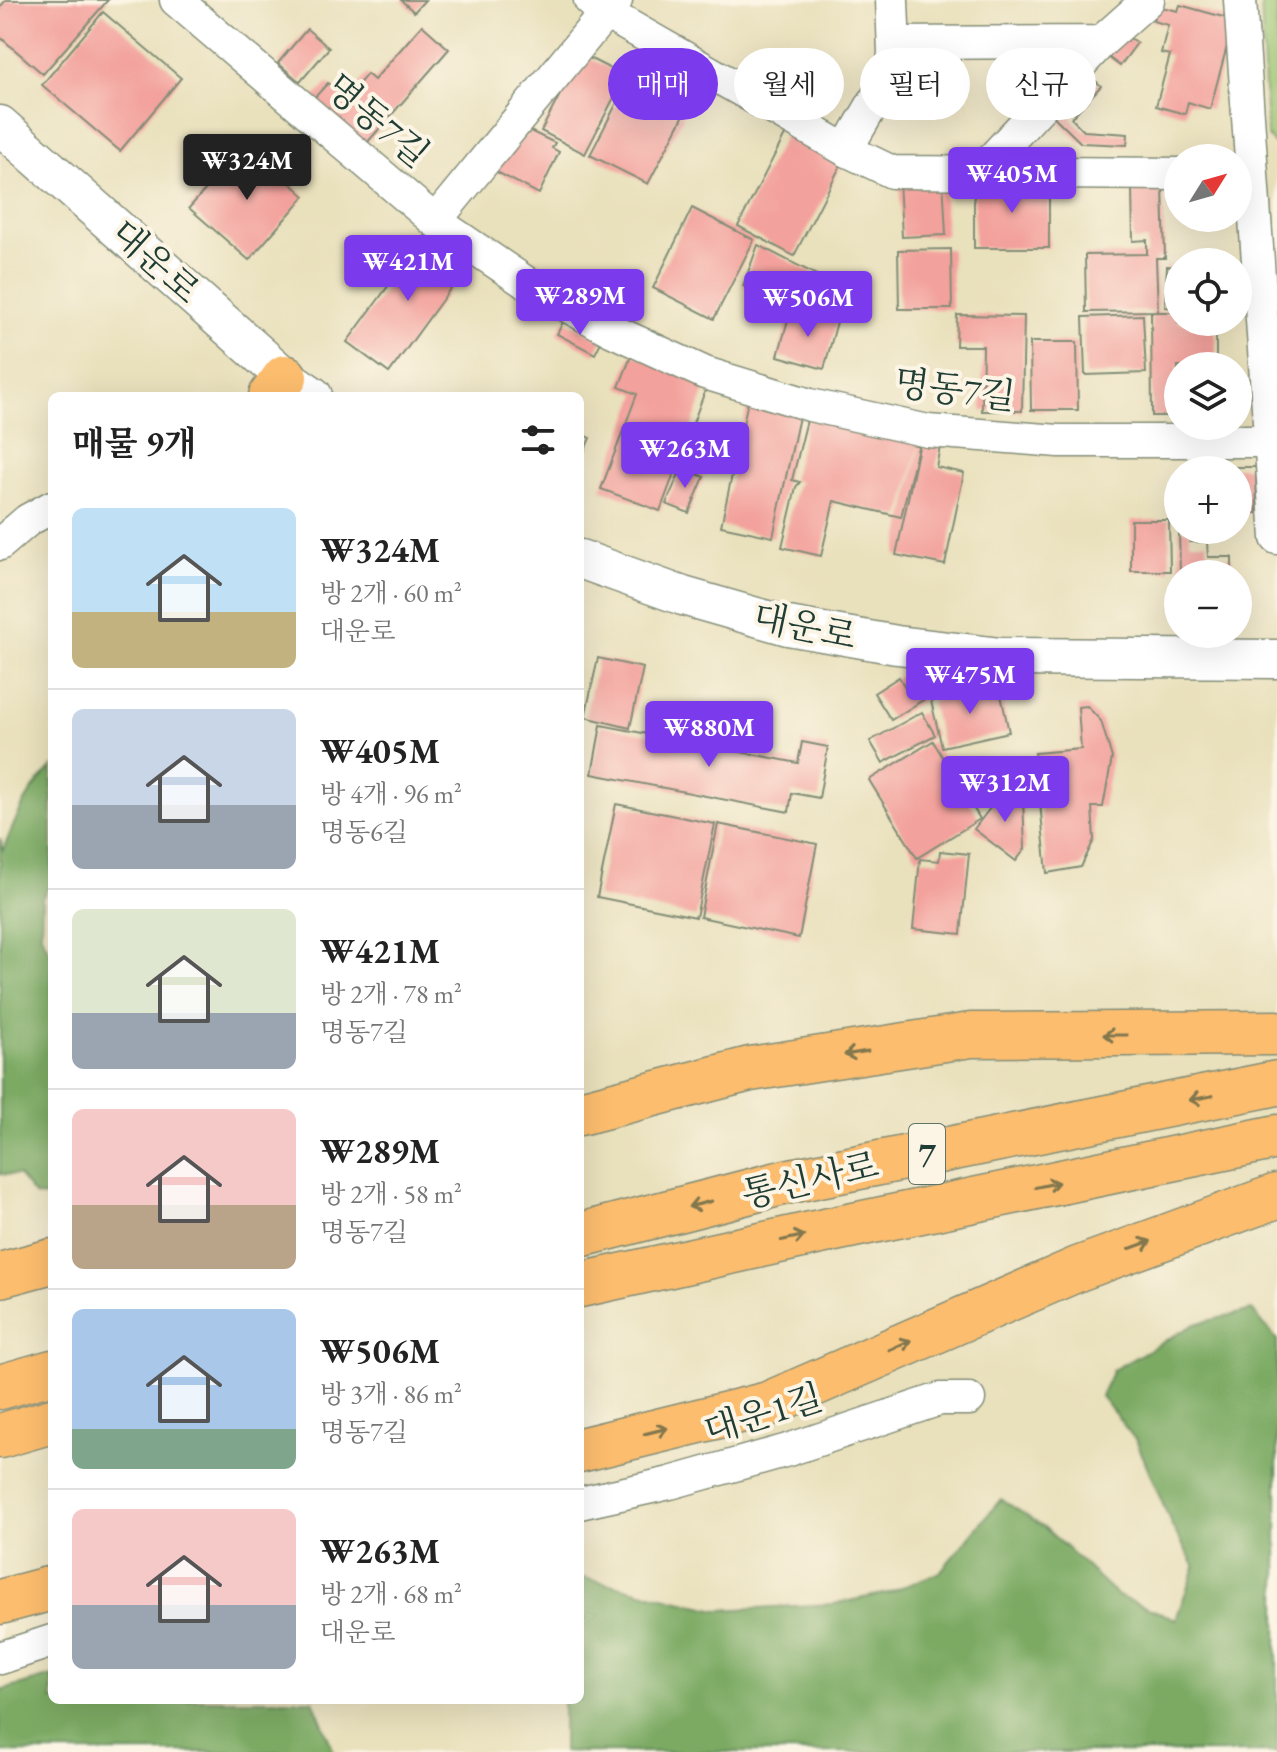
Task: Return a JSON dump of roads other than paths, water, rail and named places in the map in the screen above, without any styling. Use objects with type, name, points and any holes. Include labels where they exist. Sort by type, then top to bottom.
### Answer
[{"type":"highway","points":[[584,1112],[750,1069],[971,1035],[1277,1033]]},
{"type":"highway","name":"통신사로","points":[[584,1234],[790,1181],[1277,1083]]},
{"type":"highway","name":"통신사로","points":[[584,1284],[1277,1137]]},
{"type":"highway","points":[[584,1449],[768,1404],[1078,1269],[1277,1196]]},
{"type":"highway","points":[[0,1275],[48,1262]]},
{"type":"highway","points":[[0,1387],[48,1373]]},
{"type":"highway","points":[[0,1436],[48,1422]]},
{"type":"highway","points":[[0,1602],[48,1589]]},
{"type":"street","name":"명동7길","points":[[176,0],[435,221],[528,284],[611,330],[705,373],[810,405],[928,431],[1059,441],[1274,441]]},
{"type":"street","points":[[846,150],[892,71],[892,0]]},
{"type":"street","points":[[979,173],[1101,42],[1148,0]]},
{"type":"street","points":[[1240,0],[1274,441],[1277,538]]},
{"type":"street","points":[[435,221],[604,4],[846,150],[892,172],[1164,174]]},
{"type":"street","points":[[894,43],[1101,42]]},
{"type":"street","name":"대운로","points":[[0,125],[290,390]]},
{"type":"street","points":[[0,544],[28,520],[48,509]]},
{"type":"street","name":"대운로","points":[[584,560],[683,596],[788,626],[897,645],[1001,657],[1277,659]]},
{"type":"street","name":"대운1길","points":[[584,1502],[670,1483],[788,1450],[940,1399],[969,1399]]},
{"type":"street","points":[[0,1658],[48,1642]]}]
